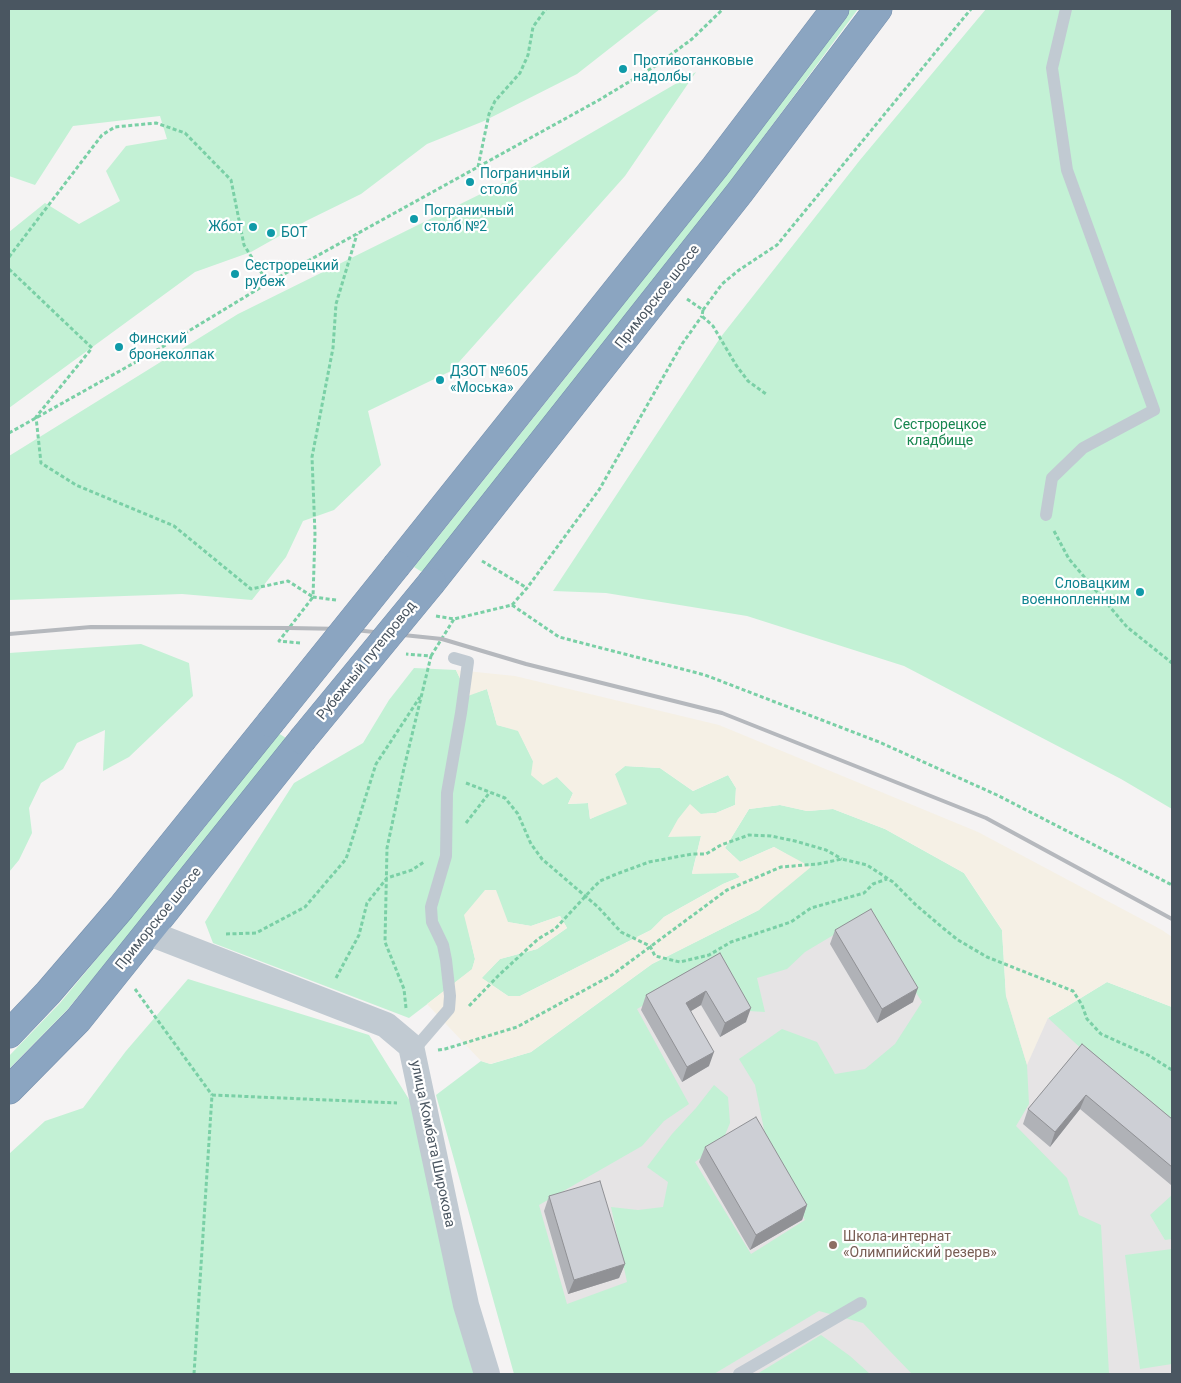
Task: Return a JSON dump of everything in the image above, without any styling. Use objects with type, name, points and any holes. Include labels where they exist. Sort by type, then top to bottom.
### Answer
[{"type":"highway","points":[[9,1034],[48,993],[121,908],[715,167],[835,9]]},
{"type":"highway","name":"Приморское шоссе","points":[[432,582],[740,192],[878,9]]},
{"type":"highway","name":"Рубежный путепровод","points":[[302,740],[432,582]]},
{"type":"highway","name":"Приморское шоссе","points":[[9,1090],[78,1020],[302,740]]},
{"type":"street","name":"улица Комбата Широкова","points":[[149,933],[386,1025],[411,1046],[466,1304],[487,1374]]},
{"type":"lane","points":[[1046,515],[1052,478],[1083,448],[1154,410],[1067,170],[1052,68],[1066,9]]},
{"type":"lane","points":[[412,1052],[450,1009],[446,960],[443,945],[432,922],[431,907],[446,856],[447,794],[468,662],[454,658]]},
{"type":"lane","points":[[739,1374],[861,1303]]},
{"type":"path","points":[[478,168],[489,114],[495,101],[520,72],[528,55],[533,27],[546,9]]},
{"type":"path","points":[[9,433],[159,349],[268,283],[599,100],[657,65],[692,39],[723,9]]},
{"type":"path","points":[[435,616],[454,619],[512,605],[527,588],[599,490],[677,351],[722,284],[739,270],[777,245],[971,9]]},
{"type":"path","points":[[9,257],[102,134],[115,127],[156,123],[185,133],[231,180],[244,245],[268,283]]},
{"type":"path","points":[[341,601],[313,597],[315,534],[312,457],[333,348],[336,304],[357,234]]},
{"type":"path","points":[[9,269],[92,348],[36,417]]},
{"type":"path","points":[[683,297],[703,310]]},
{"type":"path","points":[[702,316],[712,326],[748,381],[766,394]]},
{"type":"path","points":[[1046,515],[1069,559],[1114,612],[1127,627],[1172,663]]},
{"type":"path","points":[[479,559],[527,588]]},
{"type":"path","points":[[512,605],[560,637],[704,675],[879,742],[997,795],[1172,885]]},
{"type":"path","points":[[431,656],[454,619]]},
{"type":"path","points":[[220,935],[256,933],[305,907],[346,859],[376,764],[422,694]]},
{"type":"path","points":[[466,782],[504,798],[518,814],[531,844],[542,859],[598,907],[622,932],[650,946],[655,956],[680,962],[709,955],[731,942],[791,922],[811,908],[864,893],[873,884],[888,878]]},
{"type":"path","points":[[313,997],[336,978],[359,935],[367,903],[387,878],[412,870],[446,845],[454,838],[490,792]]},
{"type":"path","points":[[467,1008],[538,939],[555,929],[600,882],[614,875],[656,861],[692,854],[706,854],[722,845],[749,835],[771,836],[826,850],[842,859],[867,866],[888,878],[916,906],[958,940],[987,957],[1073,991],[1088,1019],[1101,1034],[1148,1055],[1172,1070]]},
{"type":"path","points":[[412,1052],[446,1049],[516,1027],[612,975],[727,890],[781,867],[818,864],[842,859]]},
{"type":"path","points":[[133,987],[212,1095],[194,1374]]},
{"type":"path","points":[[446,1049],[449,1040]]},
{"type":"path","points":[[212,1095],[424,1104]]},
{"type":"shaded area","name":"Школа-интернат «Олимпийский резерв»","points":[[865,905],[1006,996],[1172,1084],[1172,1374],[540,1374],[447,1115],[719,956]]},
{"type":"green space","points":[[9,9],[660,9],[577,74],[484,121],[427,144],[361,194],[306,221],[251,252],[195,272],[9,408],[9,232],[45,203],[79,224],[120,201],[106,171],[126,146],[167,139],[160,116],[73,126],[35,185],[9,176]]},
{"type":"green space","points":[[848,9],[858,9],[731,181],[577,379],[422,572],[414,567],[723,177]]},
{"type":"green space","name":"Сестрорецкое кладбище","points":[[986,9],[1172,9],[1172,809],[1121,779],[904,666],[747,616],[606,593],[553,591],[720,338],[860,160]]},
{"type":"green space","points":[[696,72],[625,176],[451,371],[368,411],[381,465],[334,510],[303,521],[286,557],[252,600],[182,594],[9,600],[9,456],[238,314],[517,176]]},
{"type":"green space","points":[[141,644],[189,663],[193,696],[129,757],[103,771],[105,730],[77,743],[63,769],[41,783],[29,808],[32,833],[19,860],[9,872],[9,653]]},
{"type":"green space","points":[[414,668],[456,670],[468,695],[487,689],[497,725],[518,730],[533,761],[557,777],[573,793],[568,804],[588,803],[590,819],[607,811],[615,774],[625,766],[660,768],[693,791],[728,775],[736,788],[735,805],[716,813],[701,814],[701,836],[692,873],[736,873],[740,877],[723,884],[664,917],[651,930],[520,996],[508,996],[481,978],[500,959],[537,949],[567,928],[560,916],[531,926],[465,915],[475,959],[472,970],[409,1018],[213,943],[205,922],[294,783],[363,743],[389,700]]},
{"type":"green space","points":[[278,733],[286,738],[195,855],[67,1010],[9,1069],[9,1056],[60,1003],[186,851]]},
{"type":"green space","name":"Школа-интернат «Олимпийский резерв»","points":[[780,805],[807,811],[833,809],[885,829],[964,873],[1002,930],[1006,996],[1027,1065],[1029,1104],[1016,1126],[1067,1178],[1079,1215],[1101,1225],[1109,1374],[912,1374],[863,1323],[819,1311],[714,1374],[514,1374],[436,1095],[481,1061],[491,1064],[531,1052],[652,964],[759,910],[786,854],[774,847],[740,862],[725,848],[749,809]],"holes":[[[867,915],[922,1002],[895,1044],[865,1069],[835,1074],[817,1042],[782,1029],[739,1059],[755,1085],[768,1149],[805,1220],[751,1254],[695,1162],[722,1142],[730,1123],[728,1097],[714,1085],[672,1134],[647,1167],[668,1182],[663,1207],[638,1210],[611,1207],[627,1282],[567,1304],[539,1205],[642,1146],[664,1121],[689,1104],[637,1009],[717,963],[749,1011],[765,1012],[757,978],[787,969],[805,952]]]},
{"type":"green space","points":[[188,979],[369,1035],[410,1101],[476,1374],[9,1374],[9,1154],[45,1121],[83,1108],[126,1051]]},
{"type":"green space","points":[[1107,982],[1172,1007],[1172,1132],[1048,1018]]},
{"type":"green space","points":[[1172,1195],[1172,1239],[1165,1240],[1150,1215]]},
{"type":"green space","points":[[1172,1249],[1172,1364],[1140,1369],[1125,1255]]},
{"type":"green space","points":[[821,1335],[850,1356],[870,1374],[757,1374]]},
{"type":"sand","points":[[456,670],[515,676],[719,725],[978,832],[1172,937],[1172,1007],[1107,982],[1048,1018],[1027,1065],[1006,996],[1002,930],[964,873],[885,829],[833,809],[807,811],[780,805],[749,809],[725,848],[740,862],[774,847],[811,867],[759,910],[652,964],[531,1052],[490,1064],[481,1061],[427,1004],[472,969],[475,959],[464,915],[485,890],[496,890],[508,922],[531,926],[560,916],[567,928],[537,949],[500,959],[482,978],[508,996],[520,996],[651,930],[664,917],[723,884],[740,877],[736,873],[692,874],[701,836],[668,837],[678,819],[690,804],[701,814],[716,813],[735,805],[736,788],[728,775],[693,791],[660,768],[625,766],[615,774],[627,804],[590,819],[588,803],[568,804],[573,793],[557,777],[543,785],[531,775],[533,761],[518,731],[497,725],[487,689],[468,696]]},
{"type":"building","points":[[871,909],[918,988],[882,1009],[835,930]]},
{"type":"building","points":[[720,953],[751,1008],[725,1023],[706,991],[686,1003],[714,1052],[687,1067],[646,995]]},
{"type":"building","points":[[1082,1044],[1172,1119],[1172,1167],[1086,1095],[1055,1132],[1028,1109]]},
{"type":"building","points":[[756,1117],[807,1205],[756,1235],[705,1147]]},
{"type":"building","points":[[600,1181],[625,1264],[574,1280],[549,1196]]},
{"type":"railway","points":[[9,634],[91,627],[289,628],[345,629],[442,639],[526,664],[722,713],[986,818],[1172,919]]},
{"type":"place","name":"Противотанковые надолбы","points":[[623,69]]},
{"type":"place","name":"Пограничный столб","points":[[470,182]]},
{"type":"place","name":"Пограничный столб №2","points":[[414,219]]},
{"type":"place","name":"Жбот","points":[[253,227]]},
{"type":"place","name":"БОТ","points":[[271,233]]},
{"type":"place","name":"Сестрорецкий рубеж","points":[[235,274]]},
{"type":"place","name":"Финский бронеколпак","points":[[119,347]]},
{"type":"place","name":"ДЗОТ №605 «Моська»","points":[[440,380]]},
{"type":"place","name":"Словацким военнопленным","points":[[1140,592]]},
{"type":"place","name":"Школа-интернат «Олимпийский резерв»","points":[[833,1245]]}]
